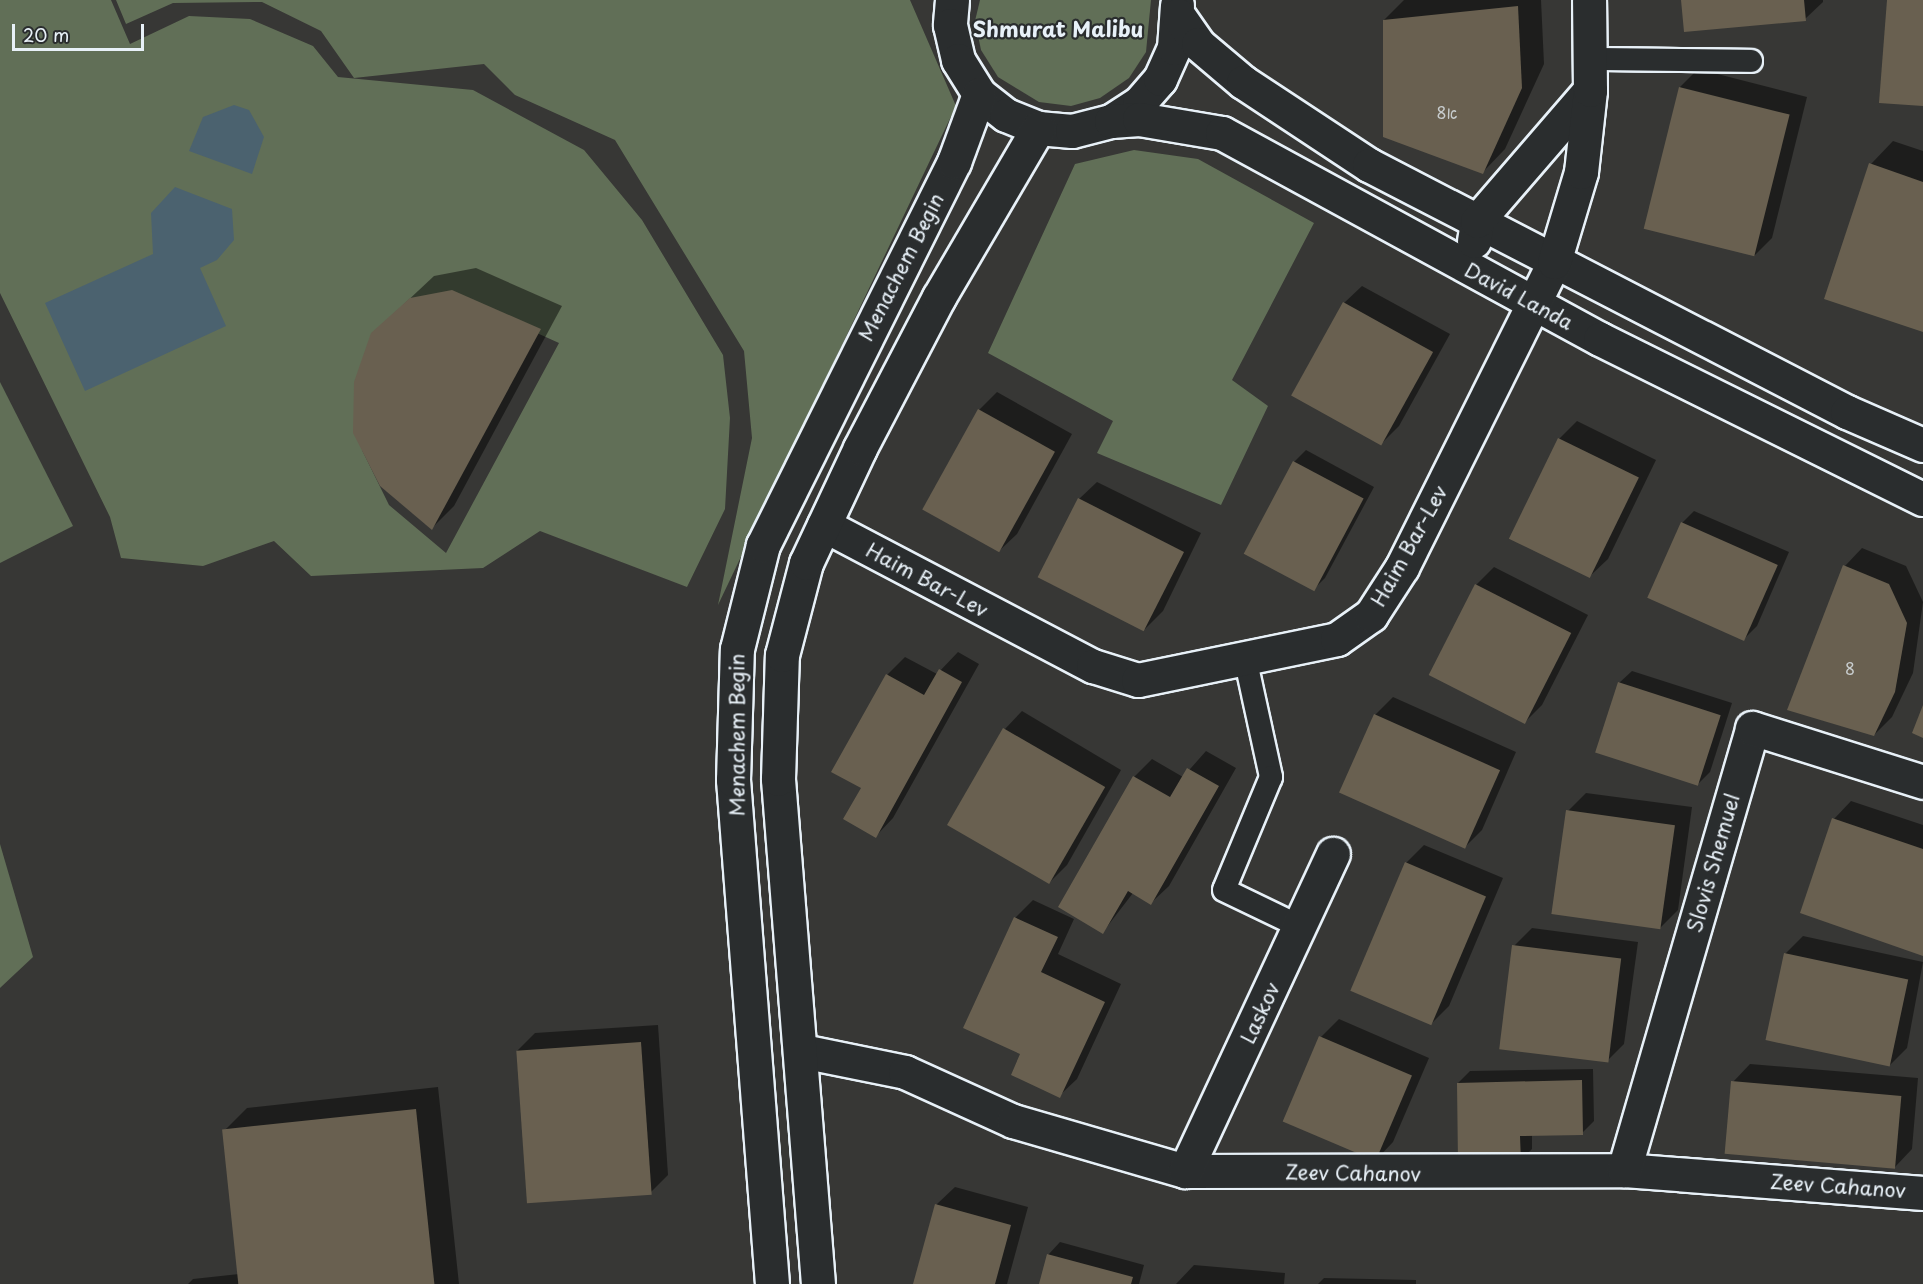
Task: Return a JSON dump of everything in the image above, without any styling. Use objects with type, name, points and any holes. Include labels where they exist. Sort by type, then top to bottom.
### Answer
[{"type":"street","points":[[936,0],[958,60],[979,93],[1006,115],[1038,128],[1072,131],[1111,121],[1139,103],[1160,79],[1174,48],[1177,8]]},
{"type":"street","points":[[952,0],[950,25],[958,60]]},
{"type":"street","name":"Haim Bar-Lev","points":[[824,525],[1093,666],[1138,680],[1246,662],[1338,639],[1371,615],[1402,567],[1554,261],[1581,172],[1591,75],[1590,0]]},
{"type":"street","points":[[1177,8],[1198,44],[1243,82],[1369,165],[1554,261],[1923,445]]},
{"type":"street","points":[[1470,270],[1477,221],[1591,75]]},
{"type":"street","name":"Menachem Begin","points":[[772,1284],[733,780],[737,649],[764,544],[954,162],[979,93]]},
{"type":"street","name":"David Landa","points":[[1111,121],[1139,119],[1222,133],[1534,304],[1923,499]]},
{"type":"street","points":[[818,1284],[802,1051],[778,779],[779,705],[793,599],[824,525],[939,297],[1038,128]]},
{"type":"street","name":"Slovis Shemuel","points":[[1624,1170],[1752,728],[1923,782]]},
{"type":"street","name":"Laskov","points":[[1185,1171],[1301,927],[1333,854]]},
{"type":"street","name":"Zeev Cahanov","points":[[802,1051],[905,1072],[1013,1121],[1185,1171],[1624,1170],[1923,1193]]},
{"type":"lane","points":[[1591,75],[1751,61]]},
{"type":"lane","points":[[1246,662],[1271,777],[1224,890],[1301,927]]},
{"type":"green space","points":[[0,0],[111,0],[130,44],[189,16],[250,19],[313,46],[338,77],[473,90],[584,150],[642,220],[723,355],[730,418],[725,509],[687,587],[540,531],[483,568],[311,576],[274,541],[203,566],[121,558],[110,517],[0,293]],"holes":[[[466,301],[559,343],[446,553],[389,505],[362,450]]]},
{"type":"green space","points":[[116,0],[910,0],[956,106],[718,605],[752,438],[744,351],[615,140],[515,95],[484,64],[354,78],[321,31],[262,2],[173,3],[126,24]]},
{"type":"green space","points":[[980,0],[1151,0],[1146,52],[1129,78],[1100,98],[1071,106],[1039,102],[998,77],[981,50],[975,21]]},
{"type":"green space","points":[[1134,150],[1198,159],[1314,223],[1232,380],[1268,406],[1221,505],[1097,453],[1113,421],[988,353],[1075,164]]},
{"type":"green space","points":[[0,382],[73,526],[0,563]]},
{"type":"green space","points":[[0,844],[33,957],[0,988]]},
{"type":"water","points":[[234,105],[249,110],[264,137],[252,174],[189,151],[203,117]]},
{"type":"water","points":[[175,187],[232,209],[234,240],[217,260],[200,268],[226,326],[85,391],[45,303],[153,254],[151,213]]},
{"type":"building","points":[[1681,0],[1804,0],[1806,21],[1684,32]]},
{"type":"building","points":[[1887,0],[1923,0],[1923,106],[1879,103]]},
{"type":"building","points":[[1518,6],[1522,88],[1483,174],[1383,137],[1383,20]]},
{"type":"building","points":[[1679,87],[1790,115],[1754,256],[1644,229]]},
{"type":"building","points":[[1869,163],[1923,182],[1923,332],[1824,299]]},
{"type":"building","points":[[452,290],[541,329],[432,530],[380,486],[353,433],[354,382],[371,333],[410,298]]},
{"type":"building","points":[[1343,302],[1433,352],[1381,446],[1291,396]]},
{"type":"building","points":[[978,409],[1055,452],[999,552],[922,510]]},
{"type":"building","points":[[1558,438],[1639,477],[1590,578],[1509,539]]},
{"type":"building","points":[[1293,461],[1364,499],[1314,591],[1244,554]]},
{"type":"building","points":[[1078,498],[1184,552],[1144,631],[1038,577]]},
{"type":"building","points":[[1681,522],[1778,565],[1744,641],[1647,598]]},
{"type":"building","points":[[1843,565],[1889,584],[1907,623],[1895,692],[1874,736],[1787,710]]},
{"type":"building","points":[[1475,584],[1571,633],[1525,724],[1429,675]]},
{"type":"building","points":[[939,669],[962,682],[876,838],[843,819],[861,788],[831,772],[886,674],[924,695]]},
{"type":"building","points":[[1618,682],[1721,715],[1698,786],[1595,752]]},
{"type":"building","points":[[1923,705],[1923,738],[1912,733]]},
{"type":"building","points":[[1374,714],[1500,770],[1465,849],[1339,793]]},
{"type":"building","points":[[1003,728],[1105,787],[1049,884],[947,825]]},
{"type":"building","points":[[1187,768],[1219,786],[1151,905],[1128,891],[1103,934],[1058,907],[1133,776],[1170,797]]},
{"type":"building","points":[[1566,810],[1675,825],[1660,929],[1551,914]]},
{"type":"building","points":[[1832,818],[1923,849],[1923,956],[1800,913]]},
{"type":"building","points":[[1405,862],[1486,896],[1431,1025],[1350,991]]},
{"type":"building","points":[[1014,917],[1058,937],[1041,972],[1105,1002],[1060,1098],[1011,1075],[1020,1054],[963,1028]]},
{"type":"building","points":[[1512,945],[1621,958],[1608,1063],[1499,1049]]},
{"type":"building","points":[[1784,953],[1908,979],[1890,1066],[1765,1040]]},
{"type":"building","points":[[1319,1036],[1412,1075],[1376,1161],[1283,1122]]},
{"type":"building","points":[[641,1042],[652,1195],[527,1203],[516,1051]]},
{"type":"building","points":[[1582,1080],[1583,1135],[1520,1136],[1521,1162],[1458,1163],[1457,1083]]},
{"type":"building","points":[[1731,1081],[1901,1096],[1895,1169],[1725,1154]]},
{"type":"building","points":[[416,1109],[434,1284],[238,1284],[222,1129]]},
{"type":"building","points":[[935,1204],[1011,1225],[995,1284],[913,1284]]},
{"type":"building","points":[[1047,1254],[1133,1277],[1131,1284],[1039,1284]]},
{"type":"district","name":"Shmurat Malibu","points":[[1058,28]]}]
